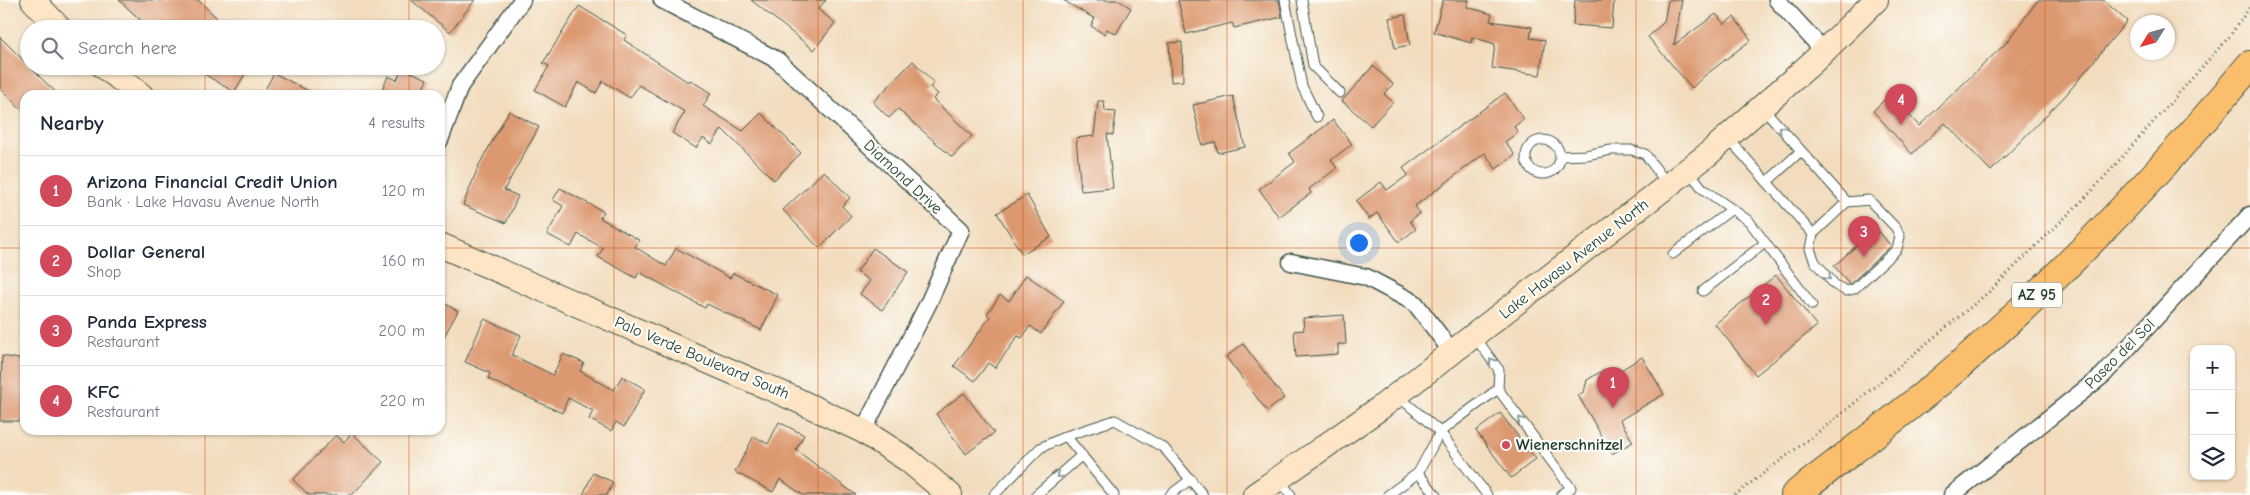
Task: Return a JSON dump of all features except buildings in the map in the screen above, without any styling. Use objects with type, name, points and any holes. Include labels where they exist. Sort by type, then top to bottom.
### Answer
[{"type":"highway","name":"AZ 95","points":[[1795,495],[1940,381],[2056,276],[2166,164],[2250,64]]},
{"type":"main road","points":[[33,0],[52,20]]},
{"type":"main road","name":"Lake Havasu Avenue North","points":[[1255,495],[1285,487],[1397,395],[1688,170],[1763,108],[1876,0]]},
{"type":"main road","points":[[115,75],[134,90]]},
{"type":"main road","name":"Palo Verde Boulevard South","points":[[445,247],[797,400],[863,431],[908,460],[950,495]]},
{"type":"street","points":[[445,126],[460,86],[522,0]]},
{"type":"street","name":"Diamond Drive","points":[[662,0],[777,60],[961,230],[928,304],[863,431]]},
{"type":"street","points":[[1777,0],[1824,51]]},
{"type":"street","name":"Paseo del Sol","points":[[1952,495],[2104,375],[2250,215]]},
{"type":"street","points":[[1290,262],[1366,277],[1414,303],[1453,353]]},
{"type":"lane","points":[[1285,0],[1302,86],[1317,117]]},
{"type":"lane","points":[[1302,0],[1313,66],[1340,93]]},
{"type":"lane","points":[[1763,108],[1847,202]]},
{"type":"lane","points":[[1727,138],[1813,234]]},
{"type":"lane","points":[[1560,156],[1586,155],[1611,150],[1631,150],[1645,154],[1669,185]]},
{"type":"lane","points":[[1767,182],[1801,150]]},
{"type":"lane","points":[[1688,170],[1703,188],[1749,221],[1812,305]]},
{"type":"lane","points":[[1869,200],[1896,228],[1900,237],[1898,249],[1854,290],[1846,291],[1835,285],[1814,262],[1810,249],[1813,234],[1847,202],[1869,200]]},
{"type":"lane","points":[[1673,254],[1732,209]]},
{"type":"lane","points":[[1703,291],[1765,243]]},
{"type":"lane","points":[[1474,336],[1499,370],[1498,389],[1571,488],[1561,495]]},
{"type":"lane","points":[[1388,495],[1418,473],[1440,432],[1498,389]]},
{"type":"lane","points":[[1397,395],[1440,432],[1487,495]]},
{"type":"lane","points":[[994,495],[1040,448],[1066,436],[1114,420],[1164,448],[1203,495]]},
{"type":"lane","points":[[1066,436],[1114,495]]},
{"type":"lane","points":[[1036,495],[1082,455]]},
{"type":"lane","points":[[1418,473],[1436,495]]},
{"type":"lane","points":[[1170,495],[1191,479]]},
{"type":"path","points":[[1735,495],[1834,420],[1990,291],[2090,192],[2230,37],[2250,7]]},
{"type":"place","name":"KFC","points":[[1901,125]]},
{"type":"place","name":"Panda Express","points":[[1864,257]]},
{"type":"place","name":"Dollar General","points":[[1766,325]]},
{"type":"place","name":"Arizona Financial Credit Union","points":[[1613,408]]},
{"type":"place","name":"Wienerschnitzel","points":[[1506,445]]}]
